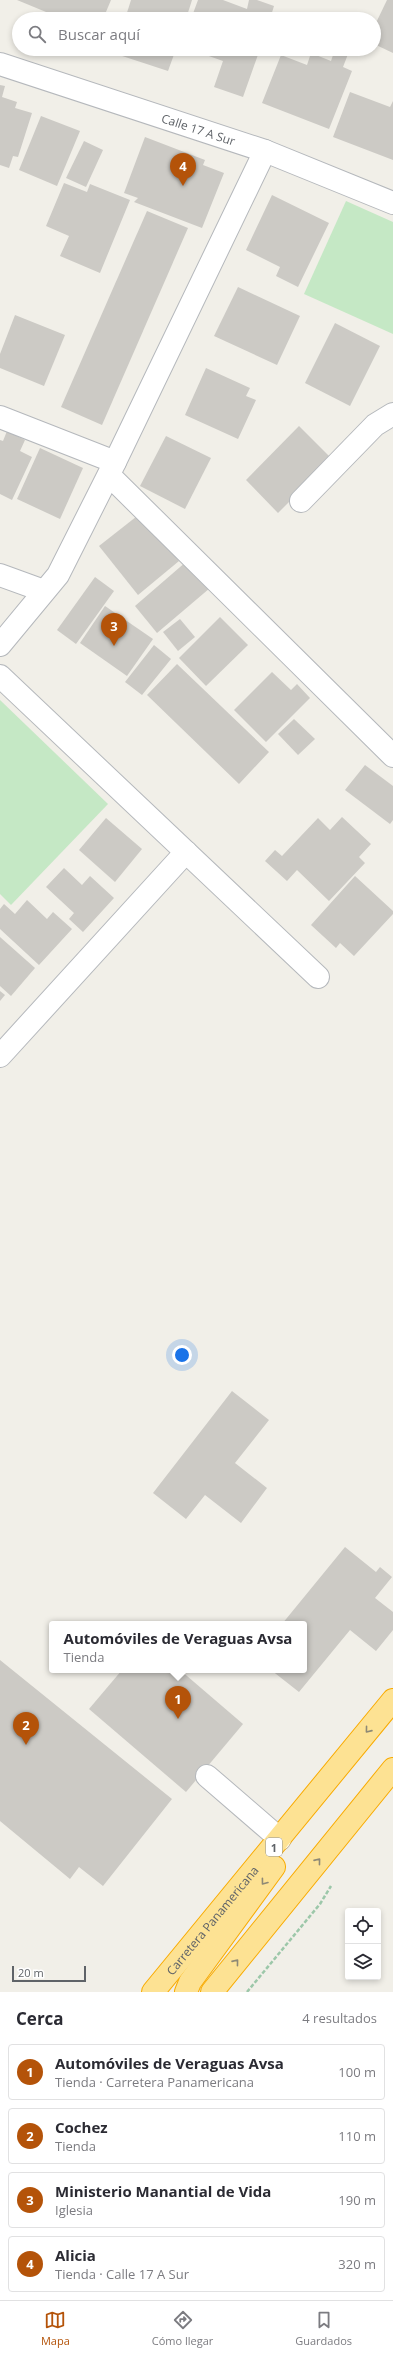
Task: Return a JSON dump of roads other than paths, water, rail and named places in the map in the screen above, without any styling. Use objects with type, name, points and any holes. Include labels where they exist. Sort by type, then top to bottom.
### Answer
[{"type":"highway","name":"Carretera Panamericana","points":[[153,1992],[393,1700]]},
{"type":"highway","points":[[212,1992],[393,1769]]},
{"type":"highway","points":[[186,1992],[190,1982],[278,1863],[330,1778]]},
{"type":"street","name":"Calle 17 A Sur","points":[[0,64],[265,151],[393,203]]},
{"type":"street","points":[[0,645],[58,575],[112,469],[265,151]]},
{"type":"street","points":[[301,501],[375,425],[393,414]]},
{"type":"street","points":[[0,418],[112,469],[393,756]]},
{"type":"street","points":[[0,575],[44,591]]},
{"type":"street","points":[[0,676],[318,978]]},
{"type":"street","points":[[0,1056],[186,852]]},
{"type":"street","points":[[207,1776],[280,1839]]},
{"type":"place","name":"Alicia","points":[[183,186]]},
{"type":"place","name":"Ministerio Manantial de Vida","points":[[114,646]]},
{"type":"place","name":"Automóviles de Veraguas Avsa","points":[[178,1719]]},
{"type":"place","name":"Cochez","points":[[26,1745]]}]
